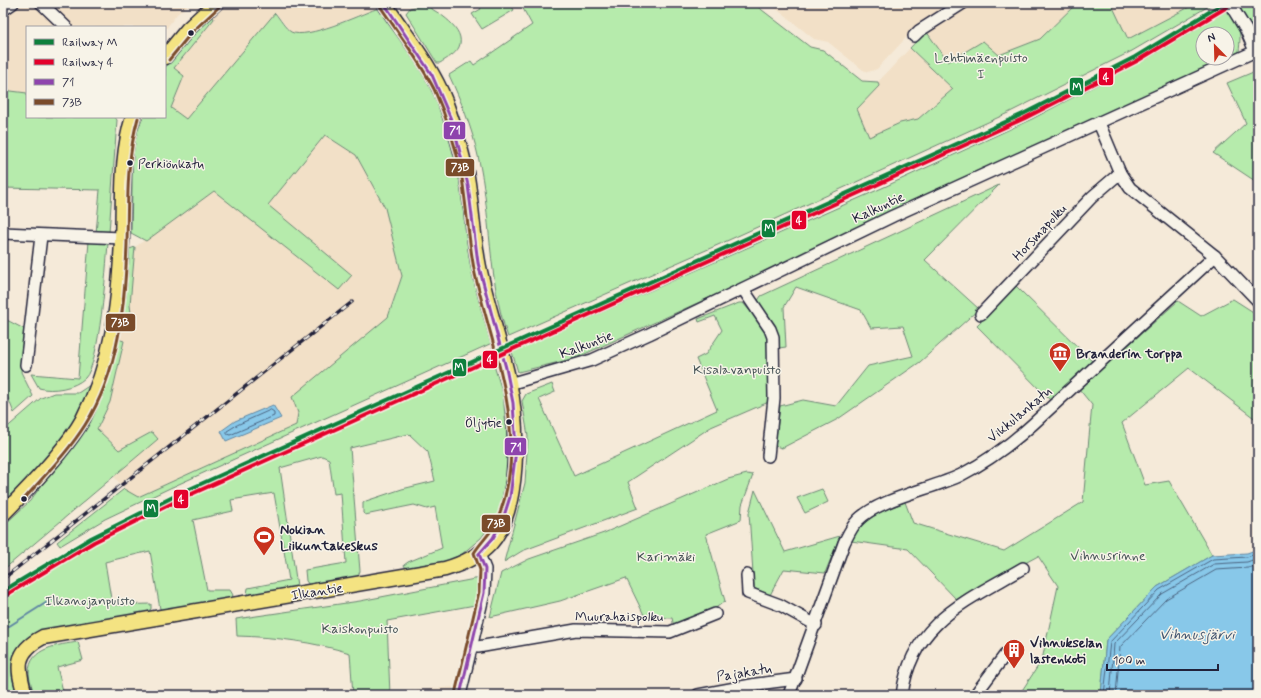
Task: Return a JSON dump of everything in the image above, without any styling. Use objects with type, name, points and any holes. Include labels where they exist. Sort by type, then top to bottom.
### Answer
[{"type":"main road","points":[[166,56],[184,32],[216,3]]},
{"type":"main road","points":[[384,3],[434,75],[452,123],[463,159],[478,261],[509,384]]},
{"type":"main road","points":[[3,514],[72,436],[98,388],[114,332],[122,238],[123,164],[126,143],[133,118]]},
{"type":"main road","name":"Ilkantie","points":[[25,695],[19,674],[20,661],[32,643],[52,634],[444,569],[465,562],[479,554],[491,544],[500,529],[512,490],[516,440],[509,384]]},
{"type":"street","points":[[3,10],[13,3]]},
{"type":"street","points":[[40,3],[65,26]]},
{"type":"street","points":[[914,36],[963,3]]},
{"type":"street","points":[[1230,4],[1246,30],[1256,51]]},
{"type":"street","name":"Kalkuntie","points":[[509,384],[592,360],[893,216],[1256,51]]},
{"type":"street","points":[[1099,123],[1120,173],[1130,188],[1215,256],[1258,301]]},
{"type":"street","name":"Horsmapolku","points":[[981,314],[1092,198],[1120,173]]},
{"type":"street","points":[[3,234],[122,238]]},
{"type":"street","points":[[26,365],[41,236]]},
{"type":"street","name":"Vikkulankatu","points":[[789,695],[816,625],[844,543],[859,519],[883,505],[961,474],[1004,449],[1215,256]]},
{"type":"street","points":[[743,289],[770,329],[773,337],[774,398],[768,456]]},
{"type":"street","points":[[460,695],[486,581],[485,569],[479,554]]},
{"type":"street","points":[[902,695],[910,661],[925,634],[951,610],[1023,568]]},
{"type":"street","points":[[747,575],[748,593],[780,605],[816,625]]},
{"type":"street","name":"Muurahaispolku","points":[[472,646],[478,647],[576,630],[670,632],[715,614]]},
{"type":"street","points":[[975,695],[1005,655]]},
{"type":"street","name":"Pajakatu","points":[[698,695],[757,684],[796,679]]},
{"type":"shaded area","points":[[3,3],[191,3],[177,14],[166,29],[166,26],[26,26],[26,93],[3,90]]},
{"type":"shaded area","points":[[223,3],[378,3],[385,12],[376,9],[322,29],[309,33],[297,34],[290,31],[276,13],[186,120],[171,108],[184,76],[173,68],[211,12]]},
{"type":"shaded area","points":[[769,3],[955,3],[917,26],[877,69],[868,72],[863,70],[828,42],[814,39]]},
{"type":"shaded area","points":[[970,3],[1077,3],[1040,39],[999,55],[983,42],[948,63],[926,31]]},
{"type":"shaded area","points":[[1111,3],[1197,3],[1128,39]]},
{"type":"shaded area","points":[[910,48],[953,89],[918,119],[900,123],[869,138],[857,109],[879,86],[878,82]]},
{"type":"shaded area","points":[[325,135],[356,155],[385,208],[402,276],[388,317],[298,413],[296,425],[138,497],[130,494],[114,477],[158,439],[152,432],[119,450],[97,429],[110,402],[124,341],[118,339],[123,323],[131,326],[130,305],[135,247],[214,191],[255,221]]},
{"type":"shaded area","points":[[456,687],[455,695],[390,695],[390,692]]},
{"type":"green space","points":[[478,3],[510,3],[514,10],[482,29],[472,14],[481,9]]},
{"type":"green space","name":"Lehtimäenpuisto I","points":[[520,3],[753,3],[810,47],[823,50],[862,81],[878,82],[879,86],[857,109],[869,137],[900,123],[918,119],[953,89],[910,48],[926,31],[948,62],[983,41],[999,55],[1040,39],[1077,3],[1111,3],[1128,39],[1197,3],[1214,3],[1132,51],[1008,113],[720,244],[508,337],[496,293],[486,201],[478,156],[466,115],[449,75],[471,61],[474,65],[532,25]]},
{"type":"green space","points":[[1237,3],[1258,3],[1258,34],[1254,31]]},
{"type":"green space","points":[[424,5],[443,16],[455,27],[459,34],[460,40],[458,50],[440,63],[437,63],[406,13],[410,8]]},
{"type":"green space","points":[[376,9],[381,9],[385,12],[428,80],[441,108],[463,181],[492,343],[170,488],[105,519],[60,546],[57,542],[124,489],[138,497],[296,425],[298,413],[292,397],[388,317],[402,276],[385,208],[356,155],[325,135],[268,205],[352,275],[339,290],[214,191],[146,241],[131,233],[133,143],[143,118],[166,118],[166,67],[211,12],[214,19],[174,68],[184,76],[171,108],[186,119],[275,13],[291,32],[299,34],[320,30]]},
{"type":"green space","points":[[1226,11],[1235,21],[1239,30],[1239,52],[1235,54],[1235,26],[1201,26]]},
{"type":"green space","points":[[1195,30],[1195,66],[1208,66],[889,212],[735,286],[576,358],[518,372],[512,352],[882,188],[1032,119],[1148,58]]},
{"type":"green space","points":[[1258,70],[1258,183],[1213,153],[1246,123],[1227,83]]},
{"type":"green space","points":[[3,90],[26,93],[26,118],[116,118],[117,120],[109,233],[96,233],[100,190],[3,188]]},
{"type":"green space","points":[[999,185],[925,260],[979,309],[920,362],[838,419],[782,448],[775,446],[780,406],[803,400],[836,406],[868,366],[913,356],[903,326],[871,328],[861,310],[796,287],[784,307],[786,347],[779,348],[774,324],[757,302],[761,296]]},
{"type":"green space","points":[[89,241],[108,243],[104,293],[95,355],[90,369],[85,378],[81,381],[69,387],[57,389],[50,390],[39,388],[31,374],[78,378]]},
{"type":"green space","points":[[135,247],[130,305],[131,313],[135,320],[131,326],[123,323],[127,250]]},
{"type":"green space","points":[[1016,286],[1092,361],[1051,401],[977,326]]},
{"type":"green space","name":"Vihnusrinne","points":[[1233,299],[1258,315],[1258,421],[1189,368],[1122,423],[1145,485],[1169,481],[1212,555],[1157,587],[1106,640],[1101,695],[1019,695],[1042,660],[1058,586],[1038,556],[957,600],[908,549],[851,541],[867,521],[881,512],[905,502],[913,523],[1004,551],[1083,502],[1092,405],[1079,389],[1178,301],[1201,316]]},
{"type":"green space","name":"Kisalavanpuisto","points":[[739,303],[743,303],[766,329],[770,346],[771,401],[711,427],[628,482],[638,508],[522,551],[504,562],[525,483],[528,436],[522,401],[526,394],[552,384],[555,392],[539,399],[574,476],[717,410],[696,359],[706,354],[722,330],[715,316],[699,322],[698,319]]},
{"type":"green space","points":[[3,318],[26,330],[21,372],[33,396],[14,413],[3,385]]},
{"type":"green space","points":[[118,339],[124,341],[110,402],[97,429],[119,450],[152,432],[158,439],[3,570],[3,526],[30,501],[89,421]]},
{"type":"green space","name":"Ilkanojanpuisto","points":[[492,359],[503,394],[509,461],[499,514],[481,538],[462,554],[446,562],[407,570],[404,565],[408,562],[442,548],[435,507],[427,509],[414,505],[365,515],[363,513],[363,503],[366,501],[402,489],[435,481],[428,452],[409,434],[350,448],[360,571],[358,576],[352,580],[310,586],[306,581],[305,570],[346,563],[341,493],[334,494],[329,459],[322,456],[280,468],[297,586],[294,589],[250,596],[247,594],[248,588],[289,580],[274,493],[231,500],[233,511],[193,520],[207,590],[230,590],[233,595],[230,600],[164,611],[160,609],[150,551],[105,562],[112,605],[151,604],[151,609],[144,614],[45,629],[25,641],[13,658],[12,676],[17,695],[3,695],[3,600],[37,577],[100,540],[172,504]]},
{"type":"green space","points":[[93,383],[82,410],[54,453],[3,506],[3,431],[41,398],[54,393],[78,393]]},
{"type":"green space","name":"Karimäki","points":[[747,474],[753,475],[742,505],[741,520],[706,534],[725,601],[709,613],[674,627],[672,618],[645,617],[626,578],[560,601],[490,617],[501,573],[529,559],[604,533],[728,479]]},
{"type":"green space","points":[[822,489],[828,502],[805,513],[797,498]]},
{"type":"green space","points":[[755,490],[785,552],[840,536],[825,573],[784,569],[770,595],[754,588],[749,513]]},
{"type":"green space","name":"Kaiskonpuisto","points":[[480,578],[475,605],[387,621],[390,695],[353,695],[350,653],[294,641],[237,636],[236,619],[360,601]]},
{"type":"green space","points":[[78,642],[83,660],[57,667],[64,695],[34,695],[29,673],[30,664],[34,658],[39,653],[54,646]]},
{"type":"water","points":[[273,405],[281,418],[226,441],[221,431],[235,421]]},
{"type":"water","name":"Vihnusjärvi","points":[[1258,549],[1258,695],[1101,695],[1106,640],[1157,587],[1212,555],[1247,553]]},
{"type":"waterway","points":[[3,630],[52,599]]},
{"type":"railway","points":[[3,579],[352,302]]},
{"type":"rail line","name":"M","points":[[3,591],[91,538],[183,492],[1023,114],[1135,57],[1224,3]]},
{"type":"rail line","name":"4","points":[[6,595],[94,542],[185,497],[1025,118],[1137,61],[1227,7]]},
{"type":"transit line","name":"71","points":[[384,3],[432,75],[453,124],[468,185],[478,263],[506,368],[513,403],[516,450],[510,497],[503,519],[493,538],[479,554]]},
{"type":"transit line","name":"73B","points":[[380,6],[428,78],[434,89],[450,130],[461,172],[475,274],[499,364],[510,424],[511,455],[508,485],[497,521],[474,553],[480,570],[479,592],[455,694]]},
{"type":"transit line","name":"73B","points":[[169,60],[192,32],[219,7]]},
{"type":"transit line","name":"73B","points":[[24,499],[64,454],[85,425],[106,383],[113,361],[122,314],[126,267],[131,150],[138,118]]},
{"type":"transit line","name":"71","points":[[460,695],[484,593],[485,569],[479,554]]},
{"type":"place","name":"Perkiönkatu","points":[[130,163]]},
{"type":"place","name":"Branderin torppa","points":[[1060,372]]},
{"type":"place","name":"Öljytie","points":[[509,422]]},
{"type":"place","name":"Nokian Liikuntakeskus","points":[[264,556]]},
{"type":"place","name":"Vihnukselan lastenkoti","points":[[1014,670]]}]
